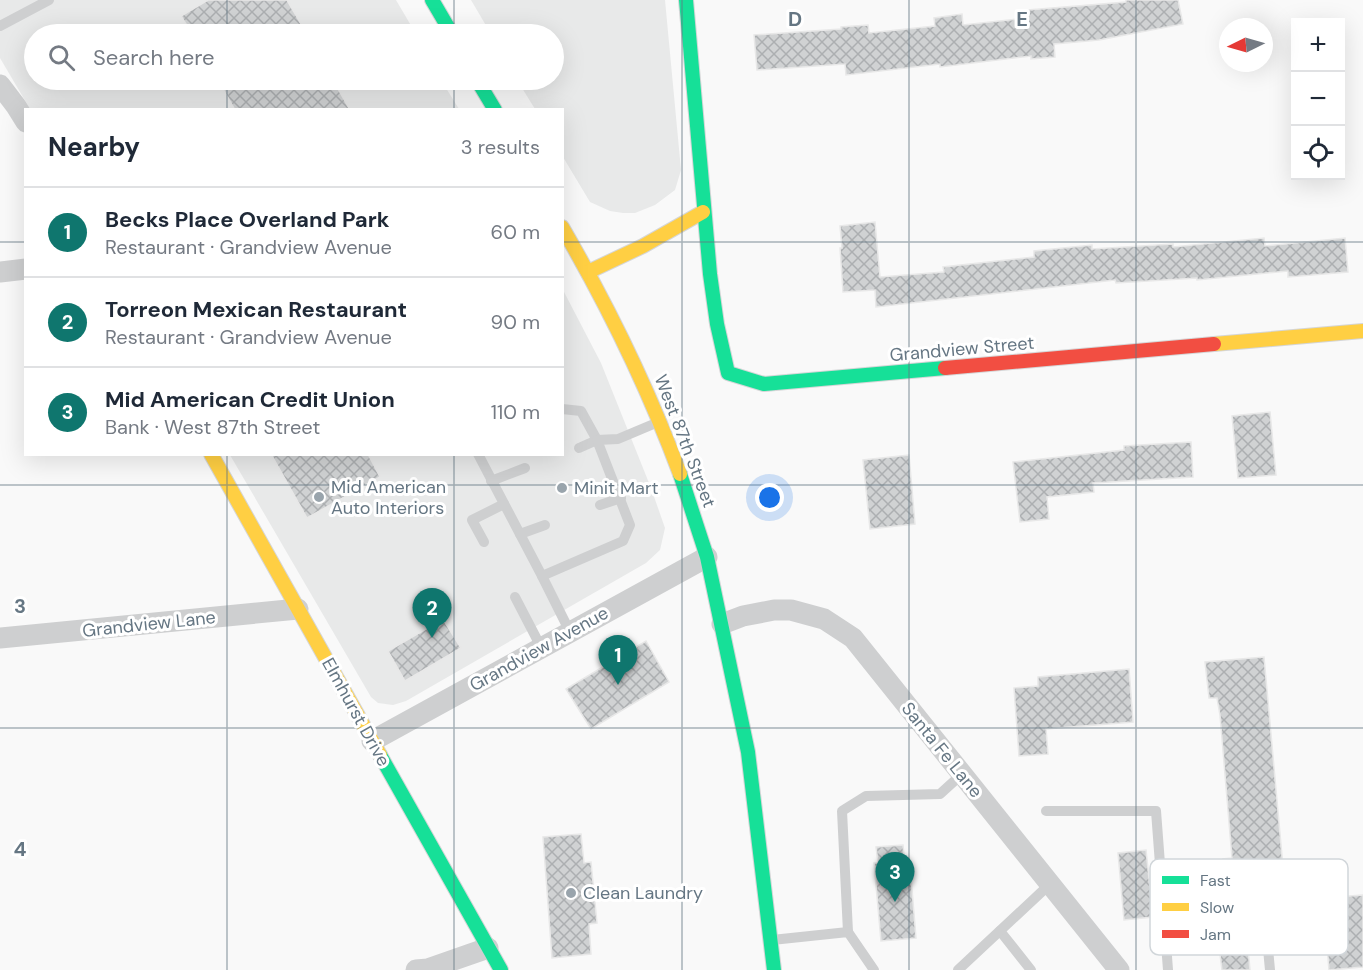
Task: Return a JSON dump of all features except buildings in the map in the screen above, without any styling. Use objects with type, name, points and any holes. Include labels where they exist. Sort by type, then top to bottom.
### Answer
[{"type":"street","points":[[432,0],[446,24]]},
{"type":"street","points":[[588,272],[643,246],[703,212],[686,0]]},
{"type":"street","points":[[0,86],[24,120]]},
{"type":"street","points":[[483,90],[494,108]]},
{"type":"street","name":"Grandview Street","points":[[703,212],[718,336],[728,373],[764,384],[1363,331]]},
{"type":"street","name":"West 87th Street","points":[[567,246],[588,272],[643,381],[694,513],[707,557],[748,752],[774,970]]},
{"type":"street","points":[[0,272],[24,269]]},
{"type":"street","name":"Elmhurst Drive","points":[[212,456],[501,970]]},
{"type":"street","name":"Grandview Avenue","points":[[372,741],[707,557]]},
{"type":"street","name":"Grandview Lane","points":[[0,638],[298,609]]},
{"type":"street","name":"Santa Fe Lane","points":[[722,624],[743,616],[774,610],[791,610],[824,619],[853,638],[1119,970]]},
{"type":"street","points":[[416,970],[428,969],[488,948]]},
{"type":"lane","points":[[0,26],[49,0]]},
{"type":"lane","points":[[542,576],[623,541],[630,525],[597,440],[581,411],[564,409]]},
{"type":"lane","points":[[579,448],[597,440],[618,439],[659,422]]},
{"type":"lane","points":[[479,456],[570,632]]},
{"type":"lane","points":[[491,481],[525,468]]},
{"type":"lane","points":[[600,505],[621,498]]},
{"type":"lane","points":[[484,542],[472,520],[504,504]]},
{"type":"lane","points":[[520,534],[545,525]]},
{"type":"lane","points":[[514,597],[542,649]]},
{"type":"lane","points":[[874,970],[848,932],[842,811],[866,796],[940,794],[962,774]]},
{"type":"lane","points":[[1046,811],[1156,811],[1160,859]]},
{"type":"lane","points":[[958,970],[1050,884]]},
{"type":"lane","points":[[1000,931],[1031,970]]},
{"type":"lane","points":[[771,940],[848,932]]},
{"type":"lane","points":[[1167,955],[1168,970]]},
{"type":"lane","points":[[1269,955],[1270,970]]},
{"type":"shaded area","points":[[0,0],[396,0],[410,24],[24,24],[24,90],[447,90],[458,108],[29,108],[0,58]]},
{"type":"shaded area","points":[[471,0],[665,0],[681,170],[675,190],[655,205],[635,213],[610,211],[590,202],[564,159],[564,108],[534,108],[523,90],[564,90],[564,24],[485,24]]},
{"type":"shaded area","points":[[564,292],[601,363],[651,488],[665,528],[660,550],[646,563],[406,701],[393,705],[378,703],[371,697],[231,456],[564,456]]},
{"type":"traffic: fast","points":[[432,0],[446,24]]},
{"type":"traffic: fast","points":[[686,0],[710,274],[717,324],[728,373],[764,384],[945,368]]},
{"type":"traffic: fast","points":[[483,90],[494,108]]},
{"type":"traffic: fast","points":[[680,474],[707,557],[748,752],[774,970]]},
{"type":"traffic: fast","points":[[380,755],[501,970]]},
{"type":"traffic: slow","points":[[588,272],[643,246],[703,212]]},
{"type":"traffic: slow","points":[[564,231],[626,348],[655,410],[680,474]]},
{"type":"traffic: slow","points":[[1214,344],[1363,331]]},
{"type":"traffic: slow","points":[[212,456],[380,755]]},
{"type":"traffic: jam","points":[[945,368],[1214,344]]},
{"type":"place","name":"Minit Mart","points":[[562,488]]},
{"type":"place","name":"Mid American Auto Interiors","points":[[319,497]]},
{"type":"place","name":"Torreon Mexican Restaurant","points":[[432,638]]},
{"type":"place","name":"Becks Place Overland Park","points":[[618,685]]},
{"type":"place","name":"Clean Laundry","points":[[571,893]]},
{"type":"place","name":"Mid American Credit Union","points":[[895,902]]}]
